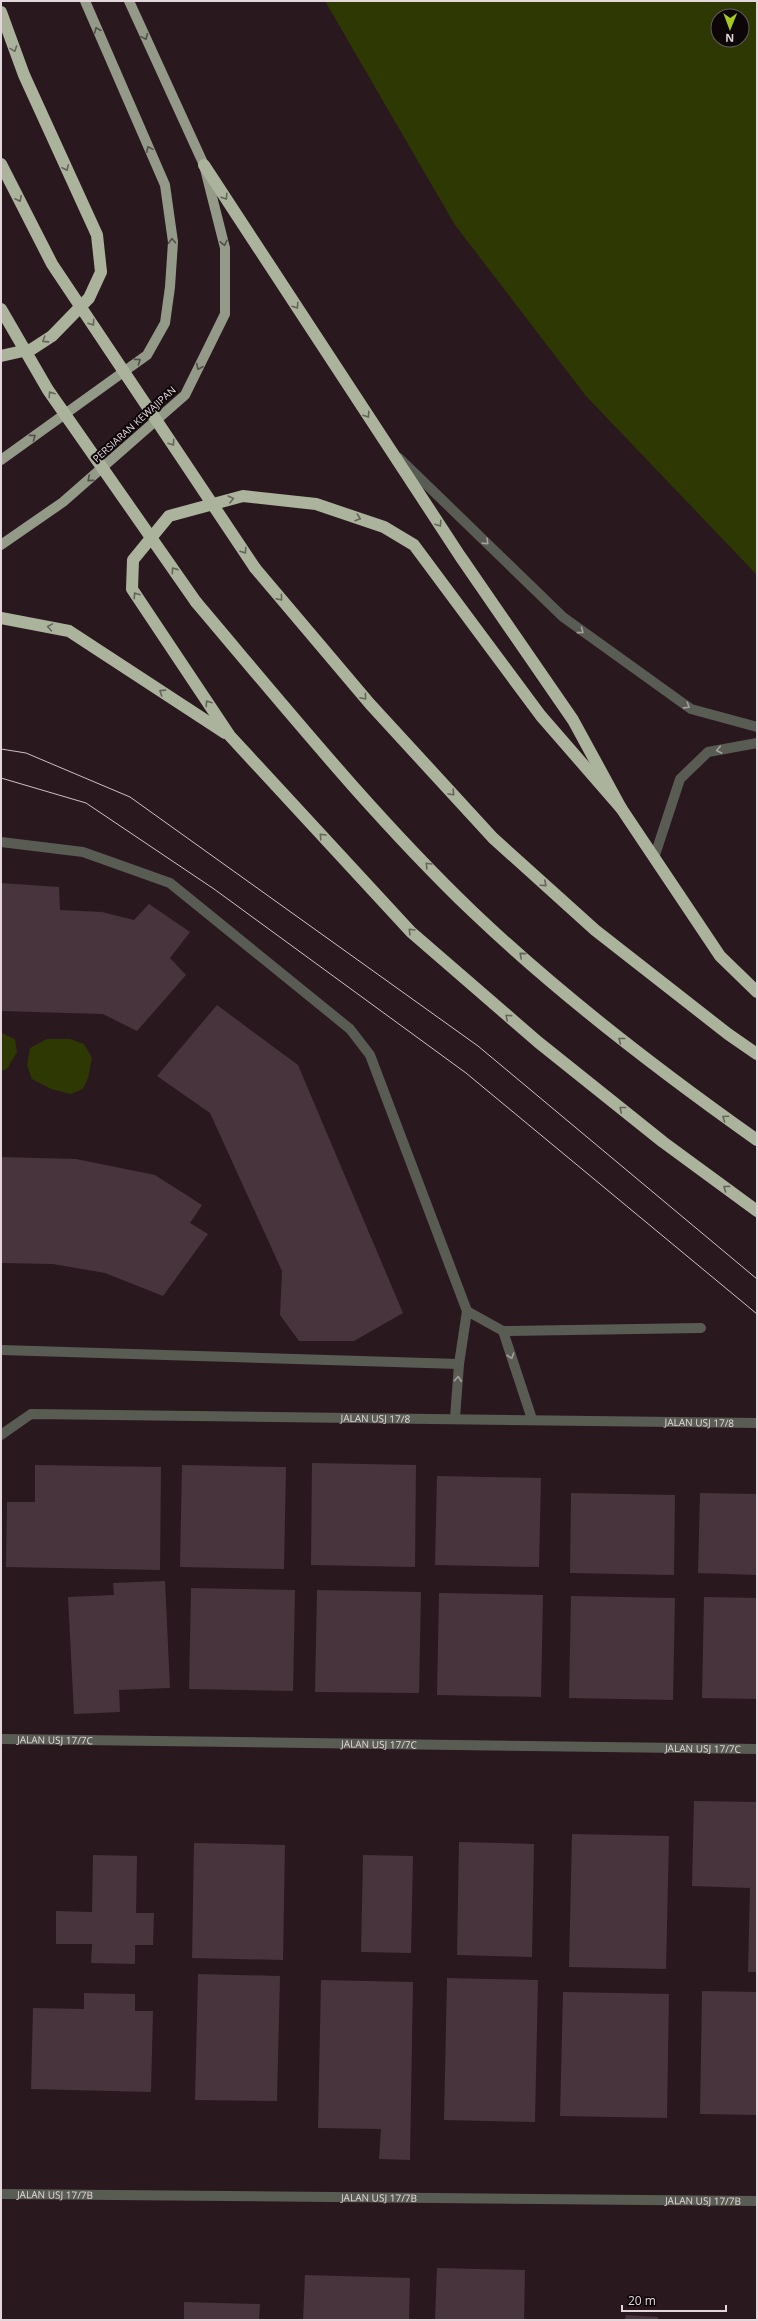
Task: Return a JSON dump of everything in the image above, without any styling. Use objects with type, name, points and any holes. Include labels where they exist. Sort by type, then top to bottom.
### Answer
[{"type":"highway","points":[[1,12],[24,75],[97,235],[101,272],[89,298],[52,336],[32,349],[1,356]]},
{"type":"highway","points":[[1,164],[52,264],[255,568],[370,704],[493,838],[595,930],[728,1034],[757,1054]]},
{"type":"highway","points":[[204,165],[460,556],[573,720],[621,808],[654,858],[720,956],[756,990]]},
{"type":"highway","points":[[1,309],[48,390],[196,602],[368,803],[473,912],[598,1022],[693,1095],[757,1140]]},
{"type":"highway","points":[[621,808],[541,716],[414,545],[384,527],[316,504],[243,496],[169,516],[133,560],[132,589],[230,736],[411,932],[538,1042],[663,1142],[757,1211]]},
{"type":"highway","points":[[1,618],[69,631],[230,736]]},
{"type":"main road","points":[[1,460],[147,355],[165,323],[170,287],[173,242],[165,185],[85,1]]},
{"type":"main road","name":"PERSIARAN KEWAJIPAN","points":[[1,545],[63,502],[119,455],[185,395],[225,314],[225,248],[204,165],[129,1]]},
{"type":"street","points":[[388,446],[563,617],[691,709],[757,727]]},
{"type":"street","points":[[654,858],[680,780],[708,752],[757,742]]},
{"type":"street","points":[[1,842],[83,852],[170,883],[350,1029],[370,1055],[467,1311],[459,1364],[455,1418]]},
{"type":"street","points":[[467,1311],[503,1331],[701,1328]]},
{"type":"street","points":[[503,1331],[532,1419]]},
{"type":"street","points":[[1,1350],[459,1364]]},
{"type":"street","name":"JALAN USJ 17/8","points":[[1,1435],[32,1414],[757,1422]]},
{"type":"street","name":"JALAN USJ 17/7C","points":[[1,1739],[757,1749]]},
{"type":"street","name":"JALAN USJ 17/7B","points":[[1,2194],[757,2201]]},
{"type":"shaded area","points":[[325,1],[757,1],[757,575],[586,396],[455,225]]},
{"type":"shaded area","points":[[1,1033],[15,1039],[17,1052],[7,1069],[1,1071]]},
{"type":"shaded area","points":[[47,1039],[70,1039],[84,1044],[92,1058],[88,1078],[83,1089],[71,1094],[51,1089],[32,1079],[27,1065],[30,1048]]},
{"type":"building","points":[[1,883],[59,887],[60,910],[102,912],[134,920],[149,904],[190,932],[170,958],[186,975],[137,1031],[103,1014],[1,1011]]},
{"type":"building","points":[[217,1005],[298,1065],[403,1313],[354,1341],[299,1341],[280,1315],[282,1271],[210,1113],[157,1076]]},
{"type":"building","points":[[1,1157],[76,1159],[155,1175],[202,1205],[190,1223],[208,1234],[163,1296],[105,1273],[53,1264],[1,1263]]},
{"type":"building","points":[[312,1463],[416,1465],[415,1567],[311,1565]]},
{"type":"building","points":[[35,1465],[161,1467],[160,1570],[6,1567],[7,1502],[35,1502]]},
{"type":"building","points":[[182,1465],[286,1467],[284,1569],[180,1567]]},
{"type":"building","points":[[437,1476],[541,1478],[539,1567],[435,1565]]},
{"type":"building","points":[[571,1493],[675,1495],[674,1575],[570,1573]]},
{"type":"building","points":[[700,1493],[757,1494],[757,1575],[698,1573]]},
{"type":"building","points":[[165,1581],[170,1688],[119,1690],[120,1712],[74,1714],[68,1597],[114,1595],[113,1583]]},
{"type":"building","points":[[191,1588],[295,1590],[293,1691],[189,1689]]},
{"type":"building","points":[[317,1590],[421,1592],[419,1693],[315,1692]]},
{"type":"building","points":[[439,1593],[543,1595],[541,1697],[437,1695]]},
{"type":"building","points":[[571,1596],[675,1598],[673,1700],[569,1698]]},
{"type":"building","points":[[704,1597],[757,1598],[757,1699],[702,1698]]},
{"type":"building","points":[[694,1801],[757,1802],[757,1972],[748,1972],[750,1888],[692,1886]]},
{"type":"building","points":[[572,1834],[669,1836],[666,1969],[569,1967]]},
{"type":"building","points":[[459,1842],[534,1844],[532,1957],[457,1955]]},
{"type":"building","points":[[194,1843],[285,1845],[283,1960],[192,1958]]},
{"type":"building","points":[[93,1855],[137,1856],[136,1913],[154,1913],[153,1945],[135,1945],[135,1964],[91,1963],[92,1944],[56,1944],[56,1911],[92,1912]]},
{"type":"building","points":[[363,1855],[413,1856],[411,1953],[361,1952]]},
{"type":"building","points":[[198,1974],[280,1976],[277,2101],[195,2100]]},
{"type":"building","points":[[447,1978],[538,1980],[535,2122],[444,2120]]},
{"type":"building","points":[[321,1980],[413,1982],[410,2160],[379,2159],[381,2129],[318,2128]]},
{"type":"building","points":[[702,1991],[757,1992],[757,2115],[700,2114]]},
{"type":"building","points":[[563,1992],[669,1994],[667,2118],[560,2116]]},
{"type":"building","points":[[84,1993],[135,1994],[135,2011],[153,2011],[151,2092],[31,2089],[33,2008],[84,2009]]},
{"type":"building","points":[[437,2268],[525,2270],[524,2320],[435,2320]]},
{"type":"building","points":[[305,2275],[410,2278],[409,2320],[303,2320]]},
{"type":"building","points":[[184,2302],[260,2304],[259,2320],[184,2320]]},
{"type":"building","points":[[626,2315],[658,2317],[658,2320],[625,2320]]},
{"type":"tram line","points":[[1,749],[26,753],[130,797],[478,1046],[757,1279]]},
{"type":"tram line","points":[[1,778],[86,803],[214,889],[466,1073],[757,1314]]}]
